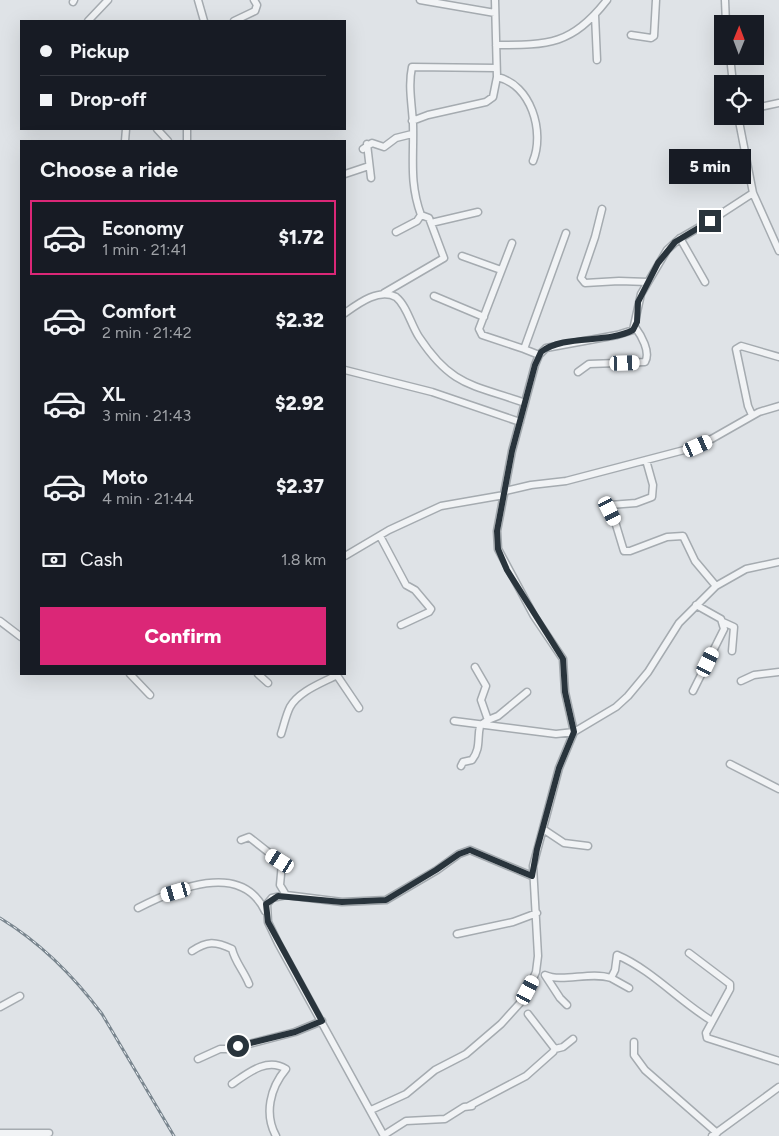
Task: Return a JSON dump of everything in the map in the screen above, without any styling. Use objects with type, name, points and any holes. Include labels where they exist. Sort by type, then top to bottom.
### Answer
[{"type":"street","points":[[89,20],[108,0]]},
{"type":"street","points":[[198,0],[204,20]]},
{"type":"street","points":[[236,20],[255,11],[257,5],[254,0]]},
{"type":"street","points":[[420,0],[496,13]]},
{"type":"street","points":[[412,121],[493,98],[497,77],[495,0]]},
{"type":"street","points":[[496,45],[538,45],[554,42],[578,30],[595,15],[607,0]]},
{"type":"street","points":[[631,35],[650,38],[654,36],[656,0]]},
{"type":"street","points":[[726,0],[726,15]]},
{"type":"street","points":[[595,15],[597,60]]},
{"type":"street","points":[[421,215],[412,186],[412,121],[409,91],[412,66],[496,68]]},
{"type":"street","points":[[497,77],[510,81],[533,108],[537,151],[533,161]]},
{"type":"street","points":[[764,106],[779,103]]},
{"type":"street","points":[[740,125],[753,193],[779,251]]},
{"type":"street","points":[[157,130],[167,140]]},
{"type":"street","points":[[371,178],[365,147],[372,143],[384,147],[396,138],[412,134]]},
{"type":"street","points":[[346,174],[369,166]]},
{"type":"street","points":[[371,1110],[406,1094],[435,1070],[466,1054],[491,1034],[520,1004],[533,980],[537,967],[537,913],[532,876],[559,768],[574,732],[565,692],[563,659],[534,616],[498,549],[497,531],[512,451],[539,355],[546,348],[553,346],[631,331],[635,327],[638,302],[663,256],[680,238],[753,193]]},
{"type":"street","points":[[602,209],[581,278],[585,283],[648,282]]},
{"type":"street","points":[[431,224],[478,212]]},
{"type":"street","points":[[346,312],[383,294],[444,258],[429,218],[421,215]]},
{"type":"street","points":[[396,232],[416,221],[421,215]]},
{"type":"street","points":[[524,349],[566,233]]},
{"type":"street","points":[[772,236],[779,234]]},
{"type":"street","points":[[680,238],[705,282]]},
{"type":"street","points":[[512,243],[479,329],[482,335],[539,355]]},
{"type":"street","points":[[462,256],[501,270]]},
{"type":"street","points":[[383,294],[389,293],[400,300],[433,358],[453,377],[524,403]]},
{"type":"street","points":[[434,296],[484,317]]},
{"type":"street","points":[[578,372],[589,364],[645,362],[648,356],[643,339],[635,327]]},
{"type":"street","points":[[752,415],[748,406],[736,349],[741,346],[779,357]]},
{"type":"street","points":[[346,370],[432,392],[520,422]]},
{"type":"street","points":[[346,555],[380,536],[441,506],[505,493],[531,485],[566,481],[698,446],[752,415],[779,406]]},
{"type":"street","points":[[646,460],[653,485],[652,498],[636,503],[610,505],[623,548],[626,551],[667,537],[683,536],[694,561],[716,586]]},
{"type":"street","points":[[380,536],[406,585],[415,590],[430,608],[429,612],[401,625]]},
{"type":"street","points":[[454,721],[480,726],[556,734],[574,732],[616,706],[628,696],[648,672],[679,623],[716,586],[741,571],[779,563]]},
{"type":"street","points":[[696,604],[734,628],[732,651]]},
{"type":"street","points":[[0,621],[20,636]]},
{"type":"street","points":[[693,692],[722,633],[723,622]]},
{"type":"street","points":[[475,667],[486,686],[482,700],[488,720]]},
{"type":"street","points":[[741,681],[754,675],[779,672]]},
{"type":"street","points":[[131,675],[150,695]]},
{"type":"street","points":[[259,675],[268,683]]},
{"type":"street","points":[[281,734],[294,701],[335,675]]},
{"type":"street","points":[[338,675],[360,708]]},
{"type":"street","points":[[480,726],[498,716],[527,692]]},
{"type":"street","points":[[461,766],[463,762],[472,760],[476,755],[480,741],[480,726]]},
{"type":"street","points":[[730,764],[779,789]]},
{"type":"street","points":[[543,829],[564,843],[588,846]]},
{"type":"street","points":[[241,840],[249,838],[282,863],[280,885],[286,895]]},
{"type":"street","points":[[266,912],[269,901],[286,895],[342,902],[386,900],[459,854],[470,850],[532,876]]},
{"type":"street","points":[[138,908],[163,896],[200,884],[240,884],[248,888],[261,902],[278,943],[322,1021],[356,1088],[371,1110],[384,1135],[406,1121],[445,1119],[473,1106],[526,1076],[555,1049],[563,1047],[573,1039]]},
{"type":"street","points":[[457,934],[513,922],[537,913]]},
{"type":"street","points":[[192,951],[203,944],[213,941],[232,948],[234,959],[245,974],[249,984]]},
{"type":"street","points":[[689,953],[730,984],[730,989],[706,1033],[710,1039],[779,1061]]},
{"type":"street","points":[[612,978],[616,970],[617,955],[635,965],[689,1007],[712,1021]]},
{"type":"street","points":[[537,967],[567,1005]]},
{"type":"street","points":[[545,975],[555,977],[603,975],[629,988]]},
{"type":"street","points":[[0,1006],[20,996]]},
{"type":"street","points":[[528,1014],[555,1049]]},
{"type":"street","points":[[198,1059],[214,1051],[229,1050],[295,1032],[322,1021]]},
{"type":"street","points":[[634,1042],[634,1055],[645,1070],[715,1134],[779,1089]]},
{"type":"street","points":[[232,1084],[266,1064],[286,1069],[275,1085],[270,1105],[276,1136]]},
{"type":"street","points":[[0,1133],[49,1133]]},
{"type":"railway","points":[[0,918],[43,949],[68,973],[91,1000],[102,1014],[174,1136]]},
{"type":"route","points":[[238,1046],[295,1032],[322,1021],[268,922],[266,904],[272,898],[286,895],[342,902],[386,900],[459,854],[470,850],[475,850],[513,870],[532,876],[537,849],[551,804],[559,768],[574,732],[565,692],[563,659],[534,616],[523,594],[507,570],[498,549],[497,531],[500,509],[524,403],[535,365],[541,352],[553,346],[616,335],[633,330],[637,322],[638,302],[641,294],[667,250],[679,238],[710,221]]}]
